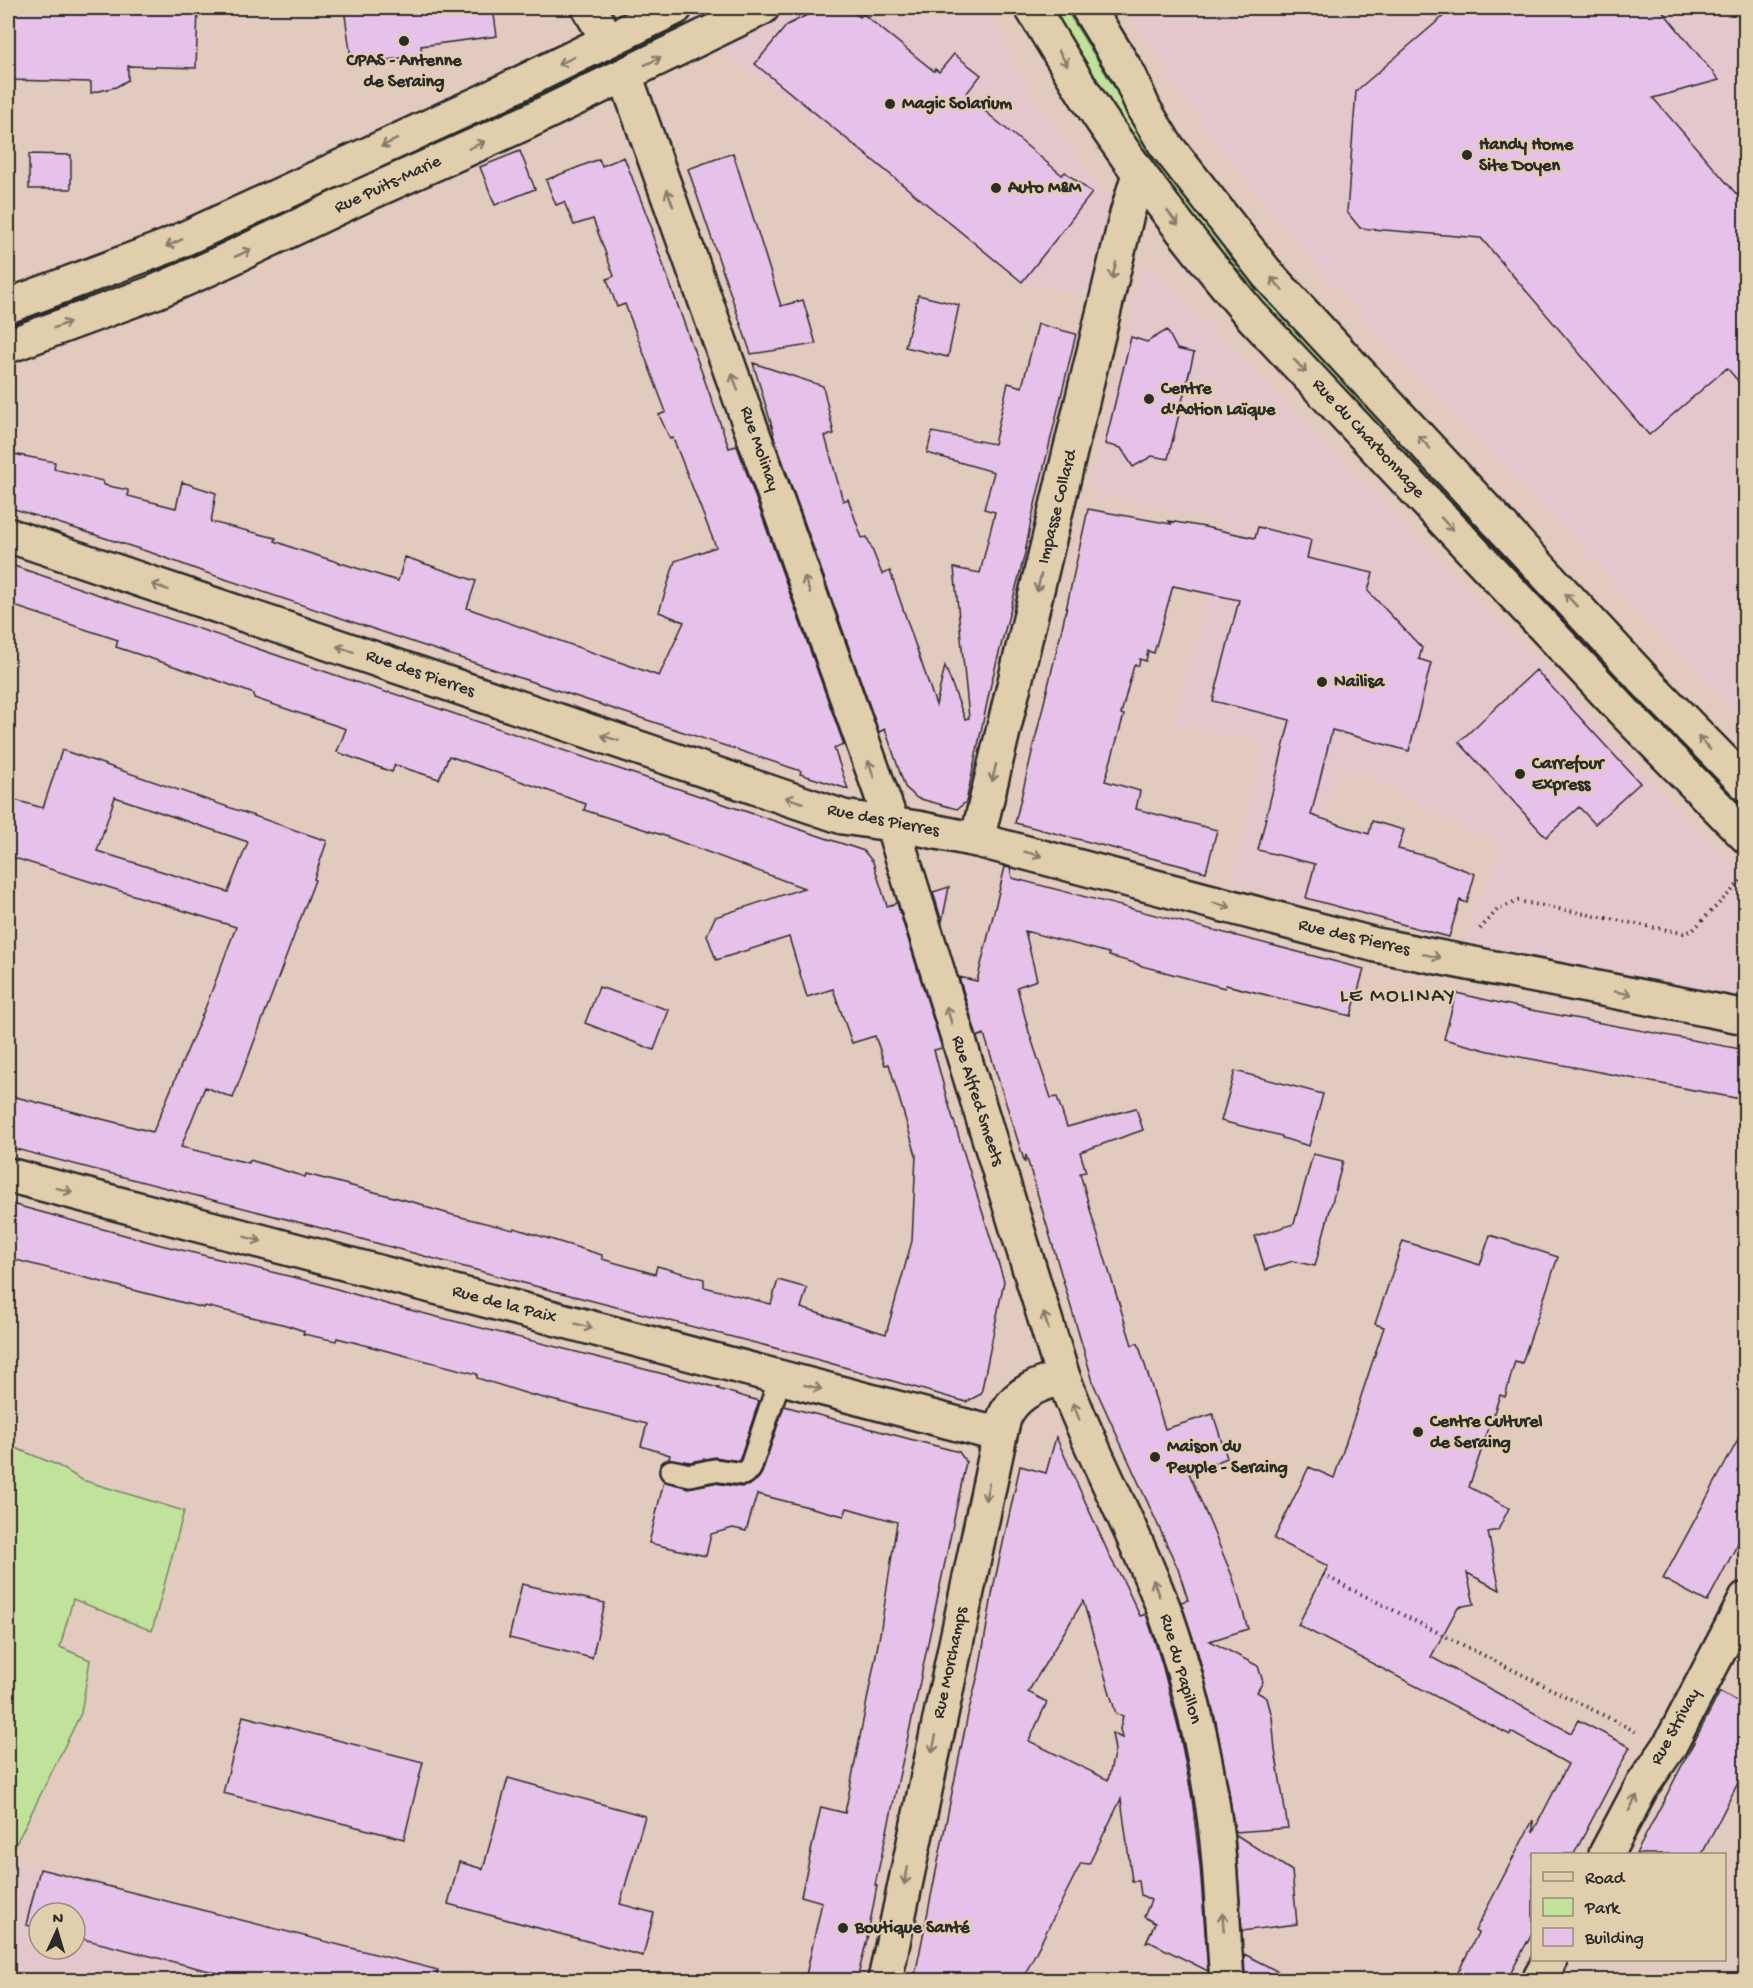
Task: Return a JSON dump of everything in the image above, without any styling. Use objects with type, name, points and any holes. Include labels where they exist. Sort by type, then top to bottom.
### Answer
[{"type":"street","points":[[589,8],[608,40]]},
{"type":"street","name":"Rue Puits-Marie","points":[[8,306],[166,247],[482,102],[675,8]]},
{"type":"street","name":"Rue Puits-Marie","points":[[8,346],[155,292],[208,269],[360,197],[525,123],[762,8]]},
{"type":"street","name":"Rue du Charbonnage","points":[[1032,8],[1080,86],[1139,174],[1250,314],[1627,715],[1746,836]]},
{"type":"street","points":[[1088,8],[1129,75],[1144,109],[1166,144],[1268,275],[1647,682],[1746,784]]},
{"type":"street","name":"Rue Molinay","points":[[625,75],[892,824]]},
{"type":"street","name":"Impasse Collard","points":[[977,840],[1127,214],[1139,174]]},
{"type":"street","name":"Rue des Pierres","points":[[8,535],[843,817],[977,840],[1376,945],[1746,1017]]},
{"type":"street","name":"Rue Alfred Smeets","points":[[892,824],[1063,1377]]},
{"type":"street","name":"Rue de la Paix","points":[[8,1175],[1000,1435]]},
{"type":"street","name":"Rue Morchamps","points":[[885,1980],[1000,1435],[1007,1412],[1019,1398],[1034,1386],[1063,1377]]},
{"type":"street","name":"Rue du Papillon","points":[[1063,1377],[1078,1418],[1151,1576],[1179,1658],[1203,1752],[1211,1797],[1227,1980]]},
{"type":"street","name":"Rue Strivay","points":[[1607,1853],[1642,1786],[1669,1747],[1746,1599]]},
{"type":"street","points":[[1539,1980],[1549,1961]]},
{"type":"lane","points":[[671,1471],[690,1475],[714,1470],[743,1474],[750,1468],[780,1378]]},
{"type":"path","points":[[1478,932],[1498,909],[1518,901],[1683,933],[1692,931],[1746,876]]},
{"type":"path","points":[[1323,1575],[1643,1736]]},
{"type":"shaded area","points":[[787,8],[977,8],[991,18],[1008,40],[1003,43],[1035,99],[1117,209],[1096,297],[1019,283],[714,42]]},
{"type":"shaded area","points":[[1126,8],[1745,8],[1745,722],[1311,261],[1205,129]]},
{"type":"shaded area","points":[[1144,260],[1278,393],[1745,876],[1745,1005],[1460,949],[1502,844],[1463,830],[1369,775],[1337,767],[1303,908],[1232,880],[1265,744],[1173,724],[1226,524],[1089,490]]},
{"type":"shaded area","points":[[8,1861],[477,1980],[8,1980]]},
{"type":"green space","points":[[1065,8],[1129,111],[1519,561],[1507,572],[1278,327],[1189,220],[1051,16]]},
{"type":"green space","points":[[1620,669],[1745,799],[1745,822],[1608,680]]},
{"type":"green space","points":[[8,1445],[57,1465],[82,1480],[184,1511],[152,1631],[73,1599],[60,1647],[90,1660],[81,1713],[8,1860]]},
{"type":"building","points":[[8,8],[198,8],[196,68],[128,66],[128,80],[116,87],[91,93],[91,82],[8,80]]},
{"type":"building","name":"CPAS - Antenne de Seraing","points":[[344,8],[493,8],[497,36],[421,46],[422,55],[352,65]]},
{"type":"building","points":[[826,8],[847,8],[860,17],[863,14],[934,71],[935,69],[939,72],[954,54],[981,75],[966,94],[969,98],[1062,175],[1065,172],[1092,193],[1022,282],[755,64],[787,25],[809,14],[823,12]]},
{"type":"building","points":[[1453,8],[1660,8],[1719,80],[1653,98],[1746,205],[1746,390],[1727,368],[1649,435],[1481,238],[1360,228],[1347,212],[1356,91]]},
{"type":"building","points":[[520,151],[535,189],[495,205],[480,167]]},
{"type":"building","points":[[733,153],[781,306],[803,300],[816,344],[751,354],[688,169]]},
{"type":"building","points":[[29,154],[71,155],[71,189],[29,189]]},
{"type":"building","points":[[624,157],[653,231],[651,231],[729,448],[737,446],[844,745],[834,748],[848,789],[800,774],[801,771],[155,554],[8,507],[8,453],[55,462],[54,469],[103,481],[104,485],[128,490],[128,496],[176,508],[182,482],[216,493],[211,522],[276,538],[275,541],[296,549],[398,581],[405,557],[476,581],[467,608],[659,676],[684,622],[659,612],[675,561],[716,547],[673,438],[670,439],[659,415],[666,412],[625,304],[617,307],[607,279],[614,276],[593,219],[574,225],[564,202],[556,205],[546,180],[599,159],[602,166]]},
{"type":"building","points":[[918,295],[959,305],[948,357],[905,347]]},
{"type":"building","points":[[1038,324],[1076,334],[1025,553],[991,684],[966,802],[957,809],[917,798],[905,787],[885,729],[879,732],[773,434],[753,363],[823,386],[834,434],[825,436],[843,501],[848,499],[862,538],[867,537],[882,574],[890,571],[936,705],[945,666],[965,719],[969,718],[954,568],[980,573],[995,512],[984,509],[994,472],[927,453],[932,432],[994,444],[1008,383],[1022,387]]},
{"type":"building","name":"Centre d'Action Laïque","points":[[1167,330],[1177,349],[1194,353],[1168,459],[1152,456],[1133,467],[1121,448],[1105,444],[1131,337],[1147,342]]},
{"type":"building","points":[[1088,509],[1171,524],[1169,521],[1205,527],[1255,538],[1258,527],[1311,540],[1307,558],[1373,573],[1368,591],[1422,648],[1419,659],[1431,663],[1409,751],[1332,730],[1311,815],[1369,834],[1372,821],[1404,830],[1398,849],[1430,857],[1475,874],[1467,903],[1460,900],[1449,937],[1306,898],[1315,864],[1258,850],[1290,720],[1213,701],[1239,600],[1173,586],[1154,653],[1148,651],[1146,661],[1140,659],[1139,665],[1134,665],[1121,714],[1124,715],[1105,781],[1140,791],[1136,809],[1217,830],[1206,872],[1015,823]]},
{"type":"building","points":[[8,564],[864,851],[873,862],[887,906],[897,903],[942,1048],[934,1050],[947,1099],[1004,1281],[981,1394],[966,1402],[798,1354],[8,1147],[8,1095],[153,1132],[206,1006],[236,927],[8,856],[8,798],[43,808],[62,750],[327,841],[315,880],[233,1098],[205,1087],[181,1147],[249,1163],[250,1160],[305,1177],[306,1174],[424,1205],[453,1215],[513,1230],[514,1228],[602,1255],[602,1259],[655,1274],[657,1266],[704,1279],[704,1287],[771,1304],[778,1280],[807,1288],[801,1308],[886,1334],[912,1241],[916,1155],[889,1064],[885,1065],[875,1036],[852,1043],[833,989],[807,997],[789,937],[716,960],[707,935],[715,917],[804,888],[662,835],[584,810],[586,804],[449,756],[439,779],[395,765],[392,772],[337,752],[346,729],[254,698],[254,694],[225,683],[116,647],[118,640],[8,604]],"holes":[[[115,797],[248,842],[228,892],[97,851]]]},
{"type":"building","points":[[1536,670],[1640,783],[1595,824],[1579,807],[1546,837],[1459,742]]},
{"type":"building","points":[[1005,867],[1010,868],[1012,878],[1364,969],[1351,1016],[1226,985],[1225,988],[1138,965],[1109,956],[1109,953],[1025,931],[1037,980],[1017,987],[1051,1098],[1057,1097],[1067,1127],[1136,1108],[1143,1130],[1080,1152],[1086,1172],[1080,1173],[1132,1345],[1138,1343],[1165,1429],[1213,1414],[1227,1458],[1189,1473],[1233,1578],[1248,1629],[1210,1641],[1258,1666],[1263,1682],[1257,1692],[1267,1698],[1272,1717],[1288,1828],[1235,1832],[1216,1722],[1198,1653],[1181,1602],[1188,1600],[1178,1569],[1094,1385],[1026,1155],[1025,1163],[984,1034],[977,1037],[959,977],[977,981]]},
{"type":"building","points":[[949,887],[942,922],[933,892]]},
{"type":"building","points":[[599,987],[669,1010],[654,1050],[585,1023]]},
{"type":"building","points":[[1456,993],[1531,1010],[1746,1050],[1746,1100],[1489,1051],[1444,1039]]},
{"type":"building","points":[[1235,1071],[1323,1094],[1309,1146],[1282,1138],[1282,1136],[1221,1121]]},
{"type":"building","points":[[1313,1154],[1343,1161],[1315,1266],[1293,1261],[1265,1270],[1255,1236],[1294,1224]]},
{"type":"building","points":[[8,1203],[161,1245],[317,1283],[390,1305],[719,1388],[759,1401],[739,1461],[715,1457],[690,1462],[669,1459],[670,1455],[641,1446],[647,1424],[528,1394],[477,1378],[477,1374],[337,1338],[336,1341],[303,1334],[304,1331],[286,1325],[205,1306],[204,1308],[8,1258]]},
{"type":"building","name":"Centre Culturel de Seraing","points":[[1490,1235],[1558,1257],[1522,1363],[1515,1361],[1505,1397],[1500,1395],[1469,1487],[1509,1508],[1498,1530],[1488,1532],[1500,1590],[1467,1573],[1474,1604],[1458,1607],[1431,1657],[1571,1733],[1578,1720],[1630,1747],[1575,1853],[1531,1853],[1531,1935],[1507,1980],[1454,1980],[1478,1933],[1475,1931],[1533,1820],[1533,1832],[1568,1764],[1511,1732],[1510,1735],[1298,1625],[1328,1566],[1274,1539],[1309,1467],[1334,1478],[1384,1327],[1375,1324],[1403,1241],[1480,1265]]},
{"type":"building","points":[[784,1406],[959,1452],[966,1462],[875,1885],[877,1886],[867,1939],[857,1980],[805,1980],[822,1902],[801,1896],[821,1807],[845,1813],[880,1634],[897,1522],[847,1508],[844,1516],[757,1494],[746,1531],[733,1528],[711,1534],[706,1556],[649,1543],[664,1481],[688,1488],[714,1483],[741,1487],[750,1485],[762,1473]]},
{"type":"building","points":[[1746,1425],[1746,1528],[1707,1602],[1663,1579]]},
{"type":"building","points":[[1056,1437],[1112,1561],[1140,1616],[1146,1614],[1179,1730],[1192,1798],[1208,1971],[1150,1942],[1146,1943],[1155,1923],[1144,1917],[1151,1900],[1141,1895],[1139,1881],[1132,1881],[1121,1799],[1089,1864],[1081,1863],[1022,1980],[914,1980],[1020,1466],[1046,1473]],"holes":[[[1083,1601],[1116,1714],[1123,1716],[1120,1729],[1122,1738],[1112,1733],[1115,1750],[1108,1780],[1029,1741],[1047,1702],[1028,1692]]]},
{"type":"building","points":[[522,1584],[605,1603],[592,1658],[509,1638]]},
{"type":"building","points":[[1720,1692],[1746,1707],[1746,1767],[1703,1853],[1637,1853]]},
{"type":"building","points":[[243,1716],[423,1762],[404,1839],[223,1793]]},
{"type":"building","points":[[508,1778],[645,1816],[620,1904],[654,1913],[643,1956],[448,1904],[459,1862],[483,1869]]},
{"type":"building","points":[[1235,1834],[1292,1871],[1297,1924],[1242,1931]]},
{"type":"building","points":[[40,1869],[438,1970],[436,1980],[245,1980],[87,1940],[87,1901],[32,1901]]},
{"type":"building","points":[[1244,1954],[1294,1980],[1245,1980]]},
{"type":"place","name":"CPAS - Antenne de Seraing","points":[[404,41]]},
{"type":"place","name":"Magic Solarium","points":[[890,104]]},
{"type":"place","name":"Handy Home Site Doyen","points":[[1467,155]]},
{"type":"place","name":"Auto M&M","points":[[996,188]]},
{"type":"place","name":"Centre d'Action Laïque","points":[[1149,399]]},
{"type":"place","name":"Nailisa","points":[[1322,682]]},
{"type":"place","name":"Carrefour Express","points":[[1520,774]]},
{"type":"place","name":"Centre Culturel de Seraing","points":[[1418,1432]]},
{"type":"place","name":"Maison du Peuple - Seraing","points":[[1155,1457]]},
{"type":"place","name":"Boutique Santé","points":[[843,1928]]},
{"type":"district","name":"LE MOLINAY","points":[[1398,997]]}]
